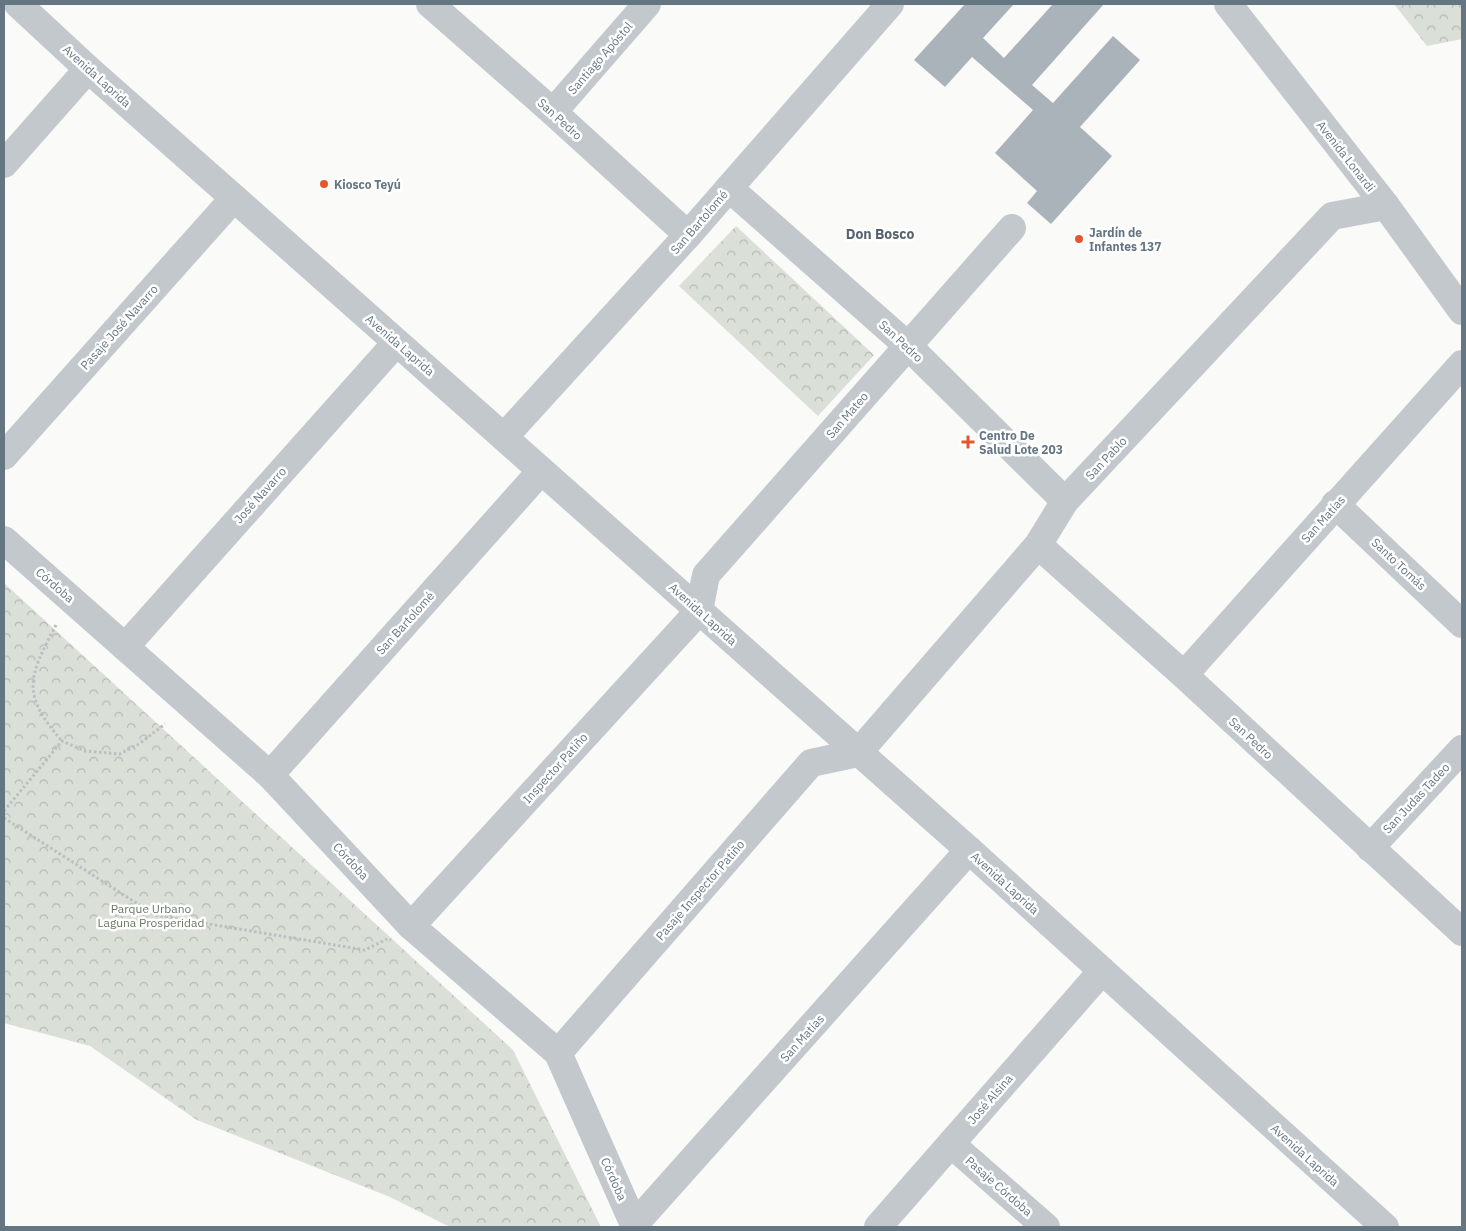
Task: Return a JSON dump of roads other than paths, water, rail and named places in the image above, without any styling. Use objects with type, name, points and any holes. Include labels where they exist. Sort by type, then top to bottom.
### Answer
[{"type":"street","name":"Avenida Laprida","points":[[18,4],[88,69],[396,343],[969,850],[1385,1227]]},
{"type":"street","name":"San Pedro","points":[[430,4],[554,112],[688,235]]},
{"type":"street","name":"Santiago Apóstol","points":[[554,112],[647,4]]},
{"type":"street","name":"San Bartolomé","points":[[504,437],[688,235],[890,4]]},
{"type":"street","name":"Avenida Lonardi","points":[[1228,4],[1386,206],[1462,311]]},
{"type":"street","points":[[4,164],[88,69]]},
{"type":"street","name":"San Pedro","points":[[729,188],[908,346],[1065,502]]},
{"type":"street","name":"Pasaje José Navarro","points":[[4,456],[234,198]]},
{"type":"street","name":"San Pablo","points":[[858,752],[1038,545],[1065,502],[1332,216],[1386,206]]},
{"type":"street","name":"San Mateo","points":[[699,611],[706,575],[1012,228]]},
{"type":"street","name":"José Navarro","points":[[125,647],[396,343]]},
{"type":"street","name":"San Matías","points":[[1184,675],[1462,364]]},
{"type":"street","name":"San Bartolomé","points":[[270,775],[540,471]]},
{"type":"street","name":"Santo Tomás","points":[[1335,504],[1462,624]]},
{"type":"street","name":"Córdoba","points":[[4,540],[270,775],[403,930],[558,1053],[635,1226]]},
{"type":"street","name":"San Pedro","points":[[1038,545],[1184,675],[1462,932]]},
{"type":"street","name":"Inspector Patiño","points":[[403,930],[699,611]]},
{"type":"street","name":"San Judas Tadeo","points":[[1370,848],[1462,748]]},
{"type":"street","name":"Pasaje Inspector Patiño","points":[[558,1053],[812,763],[858,752]]},
{"type":"street","name":"San Matías","points":[[635,1226],[969,850]]},
{"type":"street","name":"José Alsina","points":[[878,1227],[1102,971]]},
{"type":"street","name":"Pasaje Córdoba","points":[[951,1144],[1046,1227]]},
{"type":"place","name":"Kiosco Teyú","points":[[324,184]]},
{"type":"place","name":"Jardín de Infantes 137","points":[[1079,239]]},
{"type":"place","name":"Centro De Salud Lote 203","points":[[968,442]]},
{"type":"district","name":"Don Bosco","points":[[880,234]]},
{"type":"park label","name":"Parque Urbano Laguna Prosperidad","points":[[151,915]]}]
